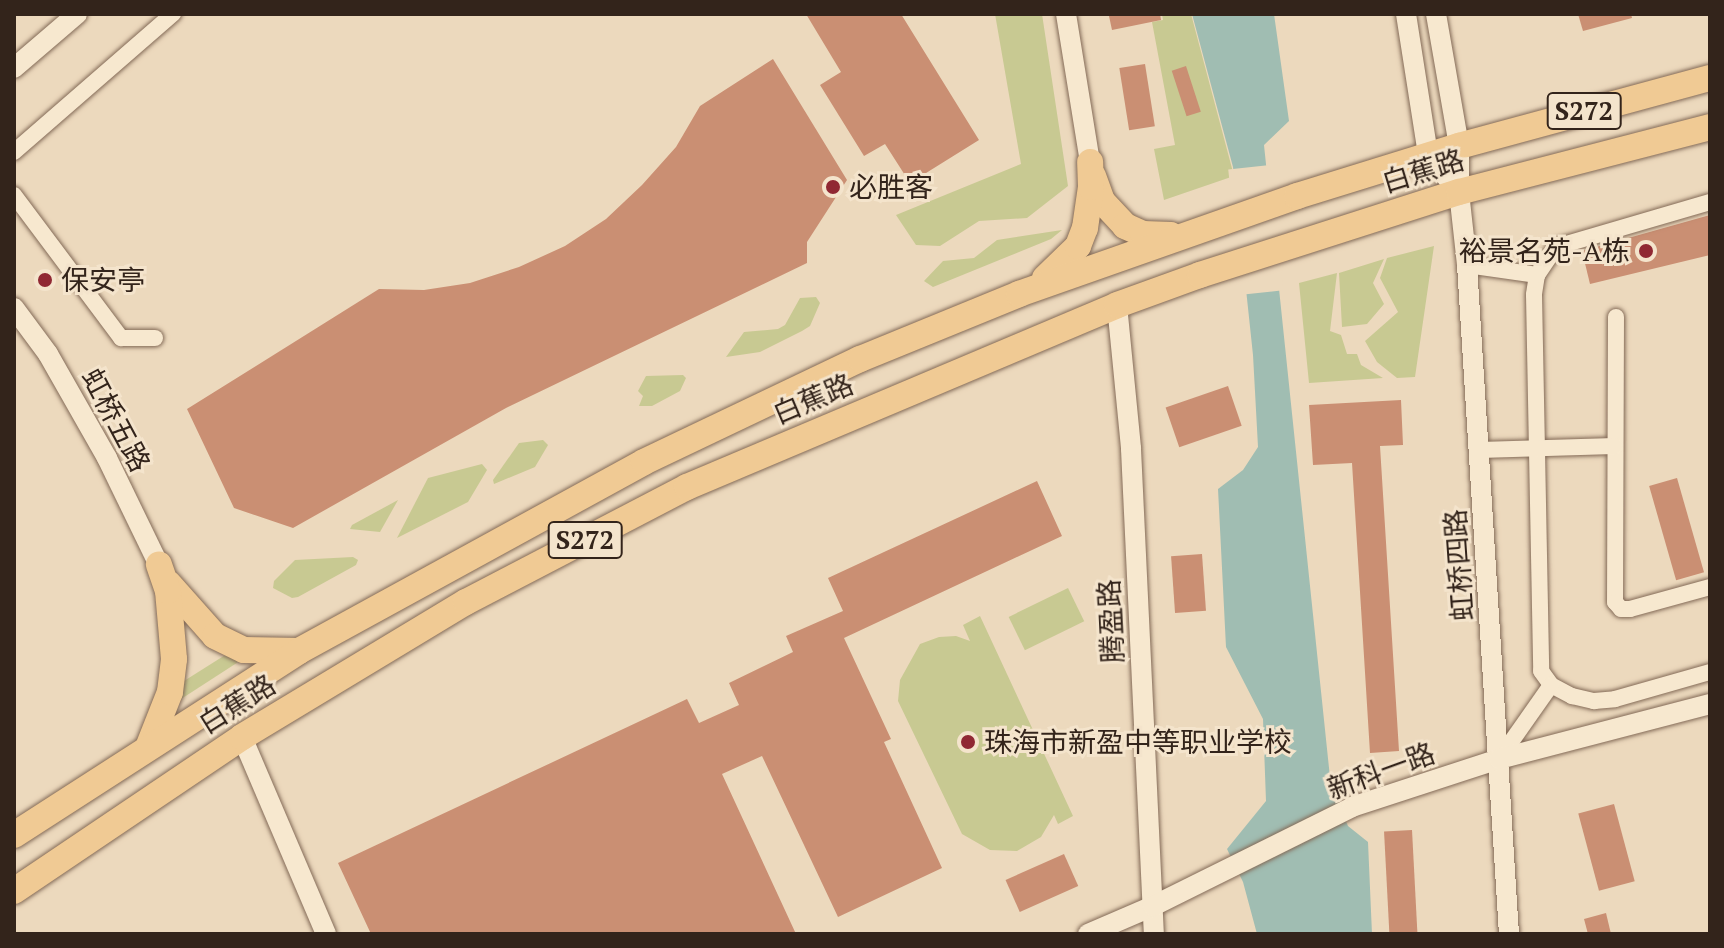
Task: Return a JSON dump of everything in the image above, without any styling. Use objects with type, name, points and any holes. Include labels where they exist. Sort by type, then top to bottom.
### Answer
[{"type":"main road","name":"白蕉路","points":[[14,835],[299,651],[644,462],[860,359],[1019,294],[1297,196],[1459,146],[1710,78]]},
{"type":"main road","name":"白蕉路","points":[[14,891],[242,737],[466,602],[687,487],[1117,305],[1200,275],[1459,192],[1710,127]]},
{"type":"main road","points":[[1090,162],[1102,201],[1125,226],[1157,236],[1187,233]]},
{"type":"main road","points":[[1019,294],[1061,266],[1078,246],[1089,208],[1090,162]]},
{"type":"main road","points":[[159,565],[188,610],[215,636],[244,650],[299,651]]},
{"type":"main road","points":[[149,745],[170,692],[174,659],[168,591],[159,565]]},
{"type":"street","points":[[14,68],[77,14]]},
{"type":"street","points":[[14,152],[173,14]]},
{"type":"street","points":[[1066,14],[1090,162]]},
{"type":"street","points":[[1406,14],[1428,155],[1459,192]]},
{"type":"street","name":"虹桥四路","points":[[1436,14],[1459,146],[1459,192],[1467,265],[1509,934]]},
{"type":"street","points":[[14,195],[121,338],[155,338]]},
{"type":"street","points":[[1710,202],[1574,239],[1556,247],[1537,275],[1541,671],[1551,685],[1572,696],[1594,701],[1615,699],[1710,672]]},
{"type":"street","points":[[1467,265],[1537,275]]},
{"type":"street","name":"腾盈路","points":[[1117,305],[1131,449],[1154,934]]},
{"type":"street","name":"虹桥五路","points":[[14,308],[48,354],[107,458],[159,565]]},
{"type":"street","points":[[1616,317],[1615,602],[1621,609],[1630,609],[1710,587]]},
{"type":"street","points":[[1479,450],[1615,446]]},
{"type":"street","points":[[1499,759],[1551,685]]},
{"type":"street","name":"新科一路","points":[[1088,934],[1153,906],[1352,807],[1499,759],[1710,704]]},
{"type":"street","points":[[242,737],[326,934]]},
{"type":"green space","points":[[995,14],[1042,14],[1068,186],[1027,218],[979,221],[940,246],[916,245],[896,215],[1021,164]]},
{"type":"green space","points":[[1162,14],[1191,14],[1234,176],[1164,200],[1154,149],[1175,145],[1152,22],[1163,20]]},
{"type":"green space","points":[[1062,230],[1051,239],[933,287],[924,281],[943,261],[974,258],[997,240]]},
{"type":"green space","points":[[1434,246],[1415,377],[1397,378],[1377,362],[1365,341],[1398,312],[1380,278],[1387,258]]},
{"type":"green space","points":[[1384,259],[1373,283],[1384,304],[1367,324],[1342,327],[1339,273]]},
{"type":"green space","points":[[1337,273],[1330,331],[1341,335],[1347,354],[1357,354],[1361,365],[1383,378],[1309,383],[1299,283]]},
{"type":"green space","points":[[816,297],[820,303],[810,326],[760,352],[726,357],[744,332],[778,329],[785,325],[800,298]]},
{"type":"green space","points":[[683,375],[686,378],[680,391],[652,406],[639,406],[643,396],[638,391],[646,376]]},
{"type":"green space","points":[[543,440],[548,445],[535,467],[494,484],[493,480],[519,443]]},
{"type":"green space","points":[[482,464],[487,470],[468,502],[397,538],[428,478]]},
{"type":"green space","points":[[398,500],[380,532],[350,529],[352,525]]},
{"type":"green space","points":[[353,557],[358,560],[356,565],[298,597],[292,598],[273,588],[274,581],[295,560]]},
{"type":"green space","points":[[1068,588],[1084,621],[1025,650],[1009,617]]},
{"type":"green space","points":[[980,616],[1073,816],[1058,824],[1054,815],[1041,837],[1017,851],[990,850],[962,834],[898,701],[900,680],[920,644],[939,637],[956,636],[970,641],[963,625]]},
{"type":"green space","points":[[230,652],[246,657],[178,701],[184,681]]},
{"type":"shaded area","points":[[1192,14],[1274,14],[1289,121],[1264,145],[1331,787],[1348,826],[1368,842],[1372,934],[1257,934],[1243,882],[1227,849],[1266,801],[1263,719],[1226,647],[1218,489],[1243,470],[1258,447],[1253,355],[1233,167]]},
{"type":"pier","points":[[1270,165],[1283,290],[1241,295],[1228,169]]},
{"type":"building","points":[[806,14],[901,14],[979,140],[910,183],[885,144],[864,156],[820,85],[841,72]]},
{"type":"building","points":[[1160,14],[1161,20],[1112,30],[1109,16]]},
{"type":"building","points":[[1578,14],[1631,14],[1632,18],[1583,31]]},
{"type":"building","points":[[773,59],[847,180],[807,242],[807,263],[506,408],[293,528],[234,508],[187,409],[379,289],[424,290],[470,283],[519,267],[565,246],[606,219],[642,185],[676,147],[700,106]]},
{"type":"building","points":[[1145,64],[1155,126],[1129,130],[1119,68]]},
{"type":"building","points":[[1186,66],[1201,112],[1187,116],[1172,71]]},
{"type":"building","name":"裕景名苑-A栋","points":[[1710,215],[1710,255],[1590,284],[1582,251]]},
{"type":"building","points":[[1228,386],[1242,426],[1179,447],[1166,407]]},
{"type":"building","points":[[1401,400],[1403,445],[1380,446],[1399,751],[1370,753],[1352,463],[1313,465],[1309,405]]},
{"type":"building","points":[[1677,478],[1704,572],[1676,580],[1649,486]]},
{"type":"building","points":[[1037,481],[1062,536],[844,638],[891,739],[884,742],[942,868],[838,917],[762,756],[722,774],[796,934],[371,934],[338,863],[687,699],[699,723],[739,705],[729,683],[793,652],[786,636],[843,611],[828,578]]},
{"type":"building","points":[[1202,554],[1206,611],[1175,613],[1171,556]]},
{"type":"building","points":[[1614,804],[1635,881],[1599,891],[1578,814]]},
{"type":"building","points":[[1412,830],[1417,934],[1389,934],[1384,831]]},
{"type":"building","points":[[1064,854],[1078,886],[1020,912],[1006,880]]},
{"type":"building","points":[[1606,913],[1611,934],[1588,934],[1584,919]]},
{"type":"place","name":"必胜客","points":[[833,187]]},
{"type":"place","name":"裕景名苑-A栋","points":[[1646,251]]},
{"type":"place","name":"保安亭","points":[[45,280]]},
{"type":"place","name":"珠海市新盈中等职业学校","points":[[968,742]]}]
